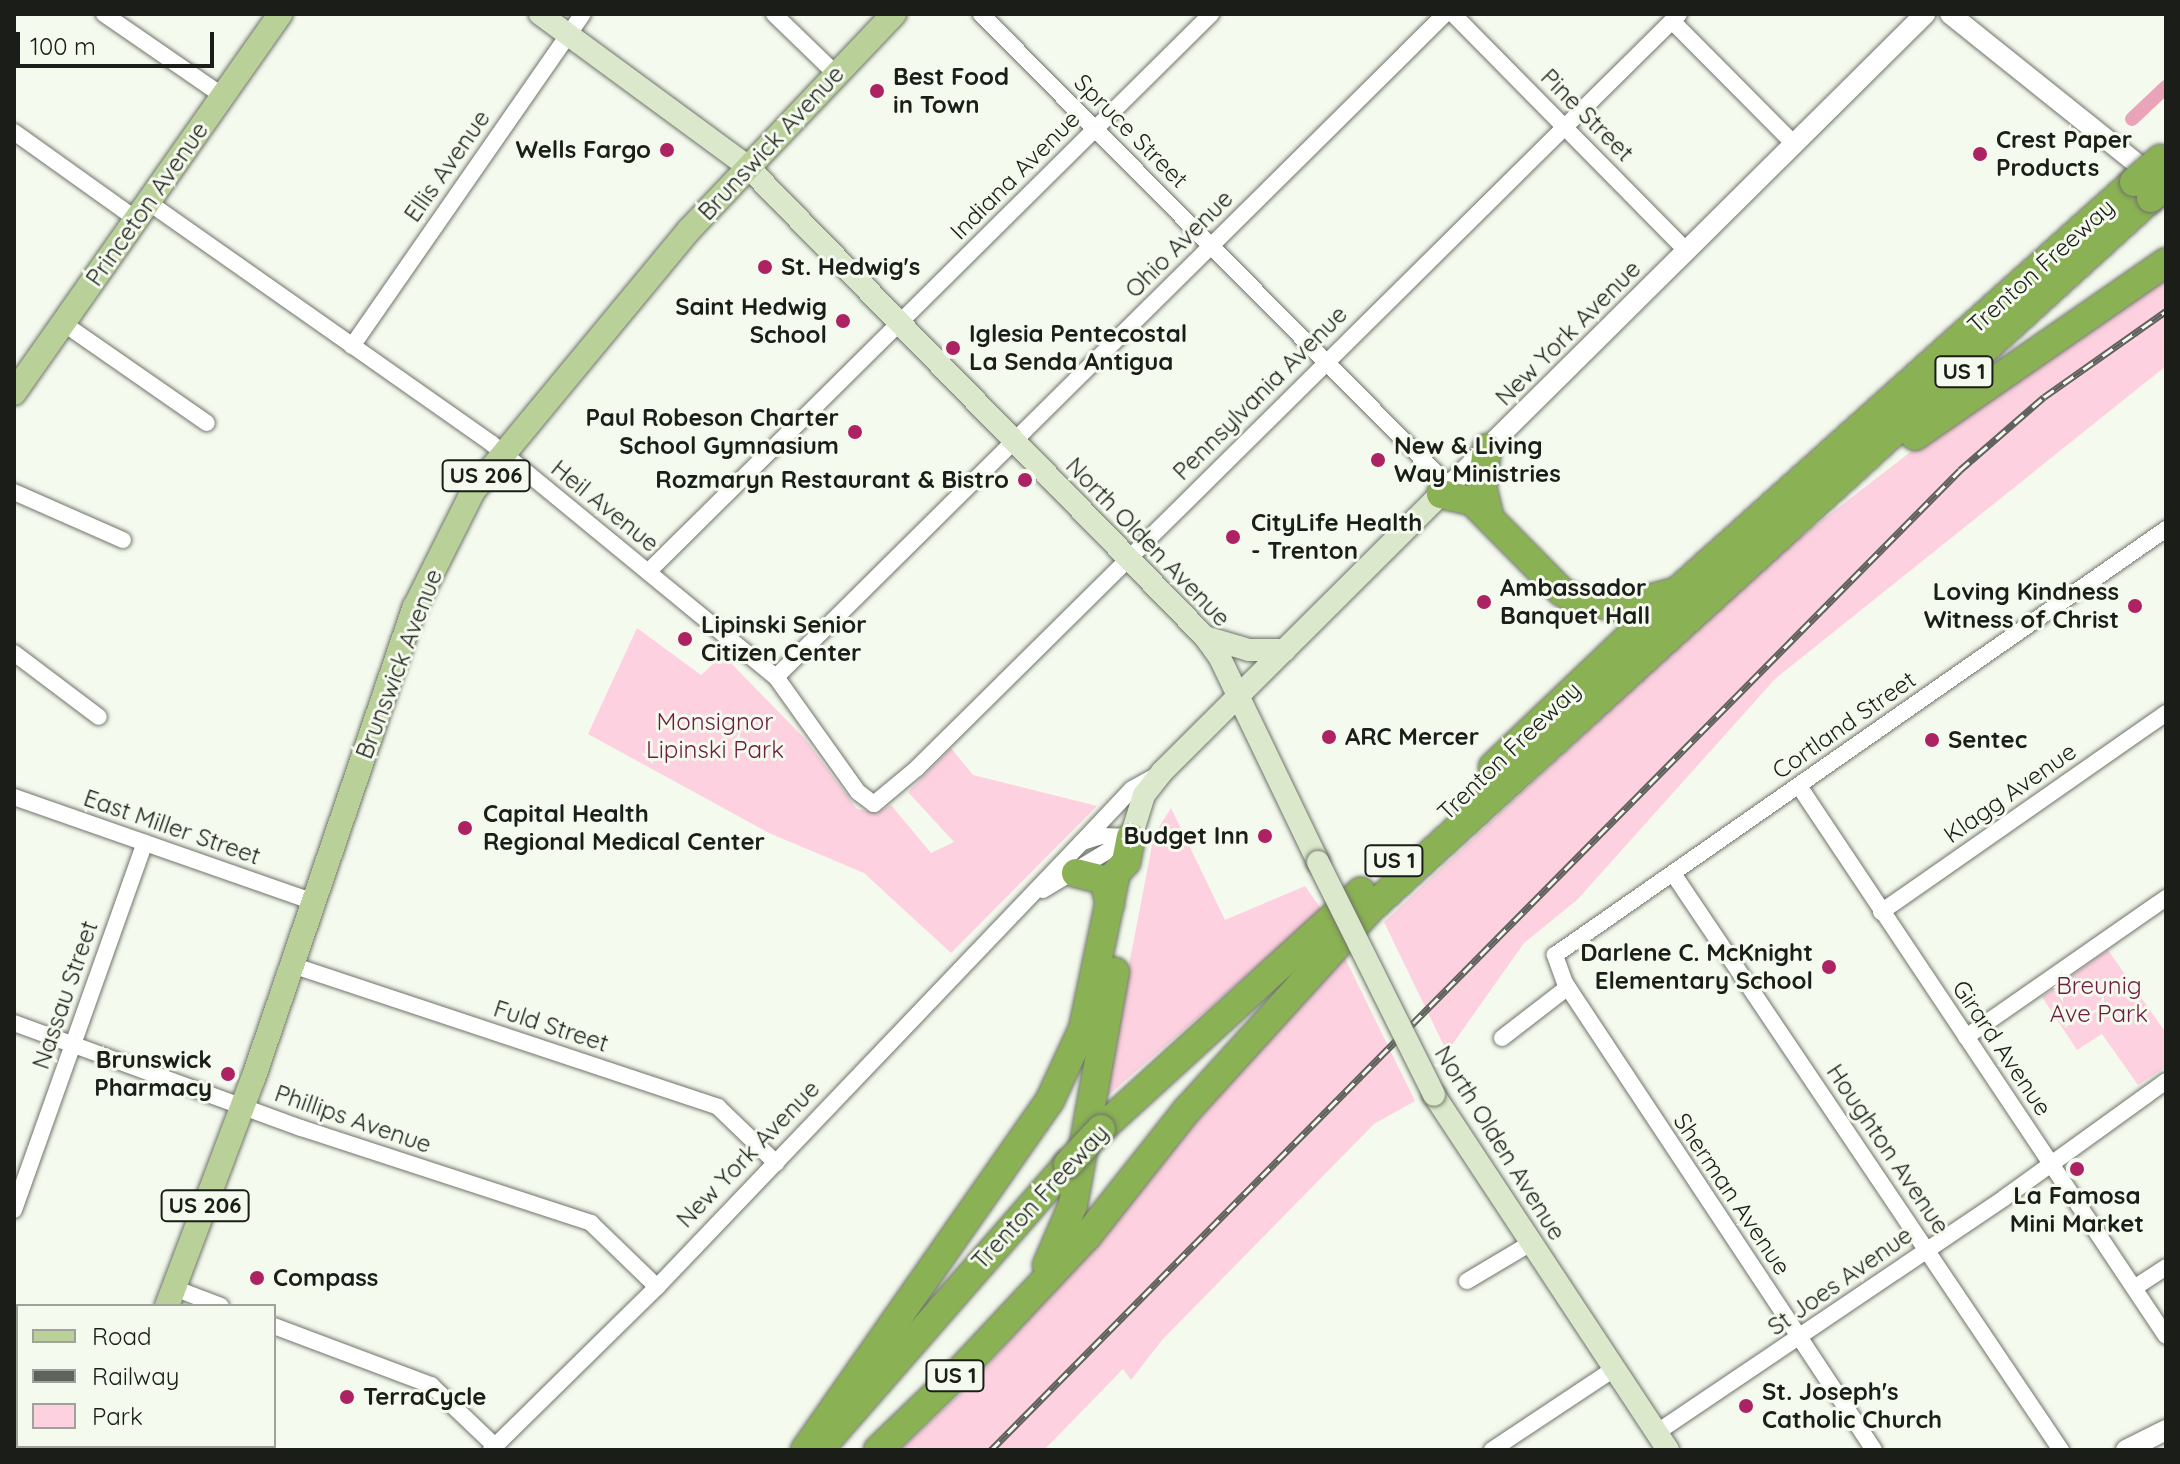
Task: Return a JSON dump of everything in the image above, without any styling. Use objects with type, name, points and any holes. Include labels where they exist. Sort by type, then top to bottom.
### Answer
[{"type":"highway","name":"Trenton Freeway","points":[[878,1450],[1029,1298],[1271,1013],[1372,907],[1772,541],[2157,177]]},
{"type":"highway","name":"Trenton Freeway","points":[[818,1450],[1101,1129],[1292,959],[1682,587],[2157,177]]},
{"type":"highway","points":[[1772,541],[2166,262]]},
{"type":"highway","points":[[1487,448],[1482,487],[1489,516]]},
{"type":"highway","points":[[1445,490],[1472,501],[1562,592],[1579,601],[1620,607],[1682,587]]},
{"type":"highway","points":[[1029,1298],[1062,1237],[1075,1193],[1132,886],[1128,850]]},
{"type":"highway","points":[[805,1450],[1050,1100],[1083,1029],[1116,873],[1128,850]]},
{"type":"highway","points":[[1076,873],[1104,880],[1110,904]]},
{"type":"main road","name":"Princeton Avenue","points":[[14,393],[280,14]]},
{"type":"main road","name":"North Olden Avenue","points":[[540,14],[747,166],[1205,637],[1220,658],[1238,701],[1434,1095],[1662,1442]]},
{"type":"main road","name":"Brunswick Avenue","points":[[171,1297],[242,1107],[420,595],[473,491],[747,166],[894,14]]},
{"type":"main road","name":"New York Avenue","points":[[1128,850],[1144,795],[1162,772],[1238,701],[1445,490]]},
{"type":"main road","points":[[1205,637],[1249,650],[1285,650]]},
{"type":"street","points":[[104,14],[223,96]]},
{"type":"street","name":"Ellis Avenue","points":[[352,346],[583,14]]},
{"type":"street","points":[[774,14],[836,74]]},
{"type":"street","name":"Spruce Street","points":[[981,14],[1212,245],[1445,490]]},
{"type":"street","name":"Indiana Avenue","points":[[648,572],[1211,14]]},
{"type":"street","name":"Ohio Avenue","points":[[776,677],[1445,14]]},
{"type":"street","name":"Pine Street","points":[[1453,14],[1687,251]]},
{"type":"street","name":"New York Avenue","points":[[1445,490],[1925,14]]},
{"type":"street","points":[[1950,14],[2157,177]]},
{"type":"street","points":[[1675,18],[1794,144]]},
{"type":"street","name":"Pennsylvania Avenue","points":[[874,804],[1129,558],[1675,18]]},
{"type":"street","name":"Heil Avenue","points":[[14,132],[352,346],[504,454],[776,677],[858,792],[874,804]]},
{"type":"street","points":[[63,323],[207,423]]},
{"type":"street","points":[[14,492],[123,540]]},
{"type":"street","name":"Cortland Street","points":[[1554,963],[1559,951],[1674,875],[2166,529]]},
{"type":"street","points":[[14,653],[99,717]]},
{"type":"street","name":"Klagg Avenue","points":[[1881,912],[2166,713]]},
{"type":"street","name":"New York Avenue","points":[[493,1448],[657,1287],[1038,892],[1132,789],[1162,772]]},
{"type":"street","name":"Girard Avenue","points":[[1799,786],[2166,1336]]},
{"type":"street","name":"East Miller Street","points":[[14,797],[313,902]]},
{"type":"street","points":[[1082,842],[1102,836],[1128,850]]},
{"type":"street","name":"Nassau Street","points":[[14,1210],[145,843]]},
{"type":"street","name":"New York Avenue","points":[[1038,892],[1128,850]]},
{"type":"street","name":"Houghton Avenue","points":[[1674,875],[2061,1450]]},
{"type":"street","points":[[1966,1037],[2166,898]]},
{"type":"street","name":"Sherman Avenue","points":[[1554,963],[1874,1450]]},
{"type":"street","name":"Fuld Street","points":[[292,965],[718,1107],[776,1163]]},
{"type":"street","points":[[1502,1038],[1568,987]]},
{"type":"street","name":"Phillips Avenue","points":[[14,1023],[242,1107],[600,1227],[657,1287]]},
{"type":"street","name":"St Joes Avenue","points":[[1662,1442],[1799,1338],[2166,1081]]},
{"type":"street","points":[[1467,1281],[1531,1243]]},
{"type":"street","points":[[2134,1288],[2166,1267]]},
{"type":"street","points":[[171,1297],[210,1304]]},
{"type":"street","points":[[276,1327],[431,1385],[493,1448]]},
{"type":"street","points":[[1492,1450],[1614,1369]]},
{"type":"street","points":[[2126,1450],[2159,1438]]},
{"type":"green space","points":[[2166,279],[2166,366],[1775,679],[1577,900],[1524,943],[1447,1052],[1384,922],[1764,565],[1917,447]]},
{"type":"green space","name":"Monsignor Lipinski Park","points":[[637,628],[701,675],[723,655],[806,740],[857,809],[877,813],[891,805],[931,853],[954,842],[908,792],[951,748],[973,775],[1097,806],[951,953],[864,873],[769,833],[588,734]]},
{"type":"green space","points":[[1171,808],[1225,920],[1305,886],[1322,910],[1103,1100],[1154,835]]},
{"type":"green space","name":"Breunig Ave Park","points":[[2108,950],[2166,1033],[2166,1067],[2138,1085],[2102,1034],[2077,1050],[2042,997]]},
{"type":"green space","points":[[1342,952],[1415,1101],[1374,1124],[1162,1340],[1131,1380],[1123,1369],[1044,1450],[900,1450],[977,1378]]},
{"type":"waterway","points":[[2132,119],[2166,87]]},
{"type":"railway","points":[[991,1450],[1960,470],[2044,397],[2166,311]]},
{"type":"place","name":"Best Food in Town","points":[[877,91]]},
{"type":"place","name":"Wells Fargo","points":[[667,150]]},
{"type":"place","name":"Crest Paper Products","points":[[1980,154]]},
{"type":"place","name":"St. Hedwig's","points":[[765,267]]},
{"type":"place","name":"Saint Hedwig School","points":[[843,321]]},
{"type":"place","name":"Iglesia Pentecostal La Senda Antigua","points":[[953,348]]},
{"type":"place","name":"Paul Robeson Charter School Gymnasium","points":[[855,432]]},
{"type":"place","name":"New & Living Way Ministries","points":[[1378,460]]},
{"type":"place","name":"Rozmaryn Restaurant & Bistro","points":[[1025,480]]},
{"type":"place","name":"CityLife Health - Trenton","points":[[1233,537]]},
{"type":"place","name":"Ambassador Banquet Hall","points":[[1484,602]]},
{"type":"place","name":"Loving Kindness Witness of Christ","points":[[2135,606]]},
{"type":"place","name":"Lipinski Senior Citizen Center","points":[[685,639]]},
{"type":"place","name":"ARC Mercer","points":[[1329,737]]},
{"type":"place","name":"Sentec","points":[[1932,740]]},
{"type":"place","name":"Capital Health Regional Medical Center","points":[[465,828]]},
{"type":"place","name":"Budget Inn","points":[[1265,836]]},
{"type":"place","name":"Darlene C. McKnight Elementary School","points":[[1829,967]]},
{"type":"place","name":"Brunswick Pharmacy","points":[[228,1074]]},
{"type":"place","name":"La Famosa Mini Market","points":[[2077,1169]]},
{"type":"place","name":"Compass","points":[[257,1278]]},
{"type":"place","name":"TerraCycle","points":[[347,1397]]},
{"type":"place","name":"St. Joseph's Catholic Church","points":[[1746,1406]]}]
